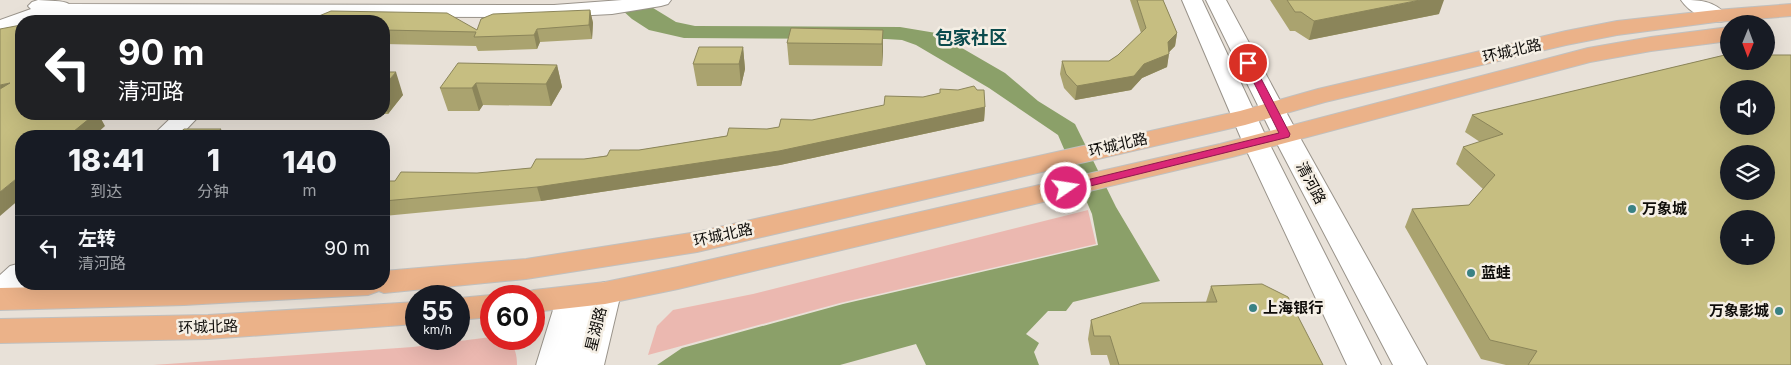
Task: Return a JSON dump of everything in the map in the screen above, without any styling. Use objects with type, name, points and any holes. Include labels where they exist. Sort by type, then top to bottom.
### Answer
[{"type":"main road","points":[[16,15],[49,5],[75,0]]},
{"type":"main road","points":[[344,15],[554,11],[612,8],[661,0]]},
{"type":"main road","name":"清河路","points":[[1192,0],[1256,142],[1364,365]]},
{"type":"main road","name":"清河路","points":[[1216,0],[1285,134],[1410,365]]},
{"type":"main road","points":[[1691,0],[1720,23]]},
{"type":"main road","points":[[27,15],[49,5],[270,15]]},
{"type":"main road","name":"环城北路","points":[[1768,15],[1791,10]]},
{"type":"main road","points":[[0,20],[15,15]]},
{"type":"main road","points":[[0,27],[15,20]]},
{"type":"main road","name":"环城北路","points":[[390,281],[526,269],[698,242],[1273,110],[1327,94],[1566,38],[1617,28],[1720,25]]},
{"type":"main road","name":"环城北路","points":[[545,300],[605,293],[697,274],[1256,142],[1588,55],[1651,44],[1720,26]]},
{"type":"main road","points":[[1775,30],[1791,29]]},
{"type":"main road","points":[[172,130],[182,120]]},
{"type":"main road","points":[[0,293],[15,279]]},
{"type":"main road","points":[[0,299],[292,290]]},
{"type":"main road","name":"星湖路","points":[[587,365],[605,293]]},
{"type":"main road","name":"星湖路","points":[[552,365],[573,297]]},
{"type":"main road","name":"环城北路","points":[[0,331],[108,331],[281,324],[405,314]]},
{"type":"shaded area","points":[[611,0],[640,0],[676,22],[695,26],[900,27],[936,33],[1005,73],[1038,101],[1075,124],[1116,207],[1160,281],[1073,302],[1066,311],[1048,311],[1026,334],[1039,343],[1034,352],[1039,365],[926,365],[916,344],[840,365],[657,365],[682,348],[843,304],[1098,245],[1092,214],[1058,135],[989,88],[916,45],[902,40],[886,39],[684,38],[649,30],[632,19]]},
{"type":"shaded area","points":[[1088,210],[1096,244],[840,303],[648,355],[657,326],[673,310],[753,294]]},
{"type":"shaded area","points":[[480,338],[480,350],[514,350],[517,365],[153,365],[405,348],[405,350],[470,350],[470,340]]},
{"type":"building","points":[[1137,0],[1163,0],[1177,33],[1168,42],[1169,54],[1144,64],[1134,76],[1077,86],[1066,74],[1062,61],[1109,61],[1118,55],[1146,28]]},
{"type":"building","points":[[1287,0],[1420,0],[1314,21],[1301,12],[1295,12]]},
{"type":"building","points":[[590,10],[589,25],[537,29],[534,35],[474,37],[476,32],[390,30],[390,15],[321,15],[331,11],[447,13],[477,30],[481,19],[493,14]]},
{"type":"building","points":[[15,26],[15,120],[88,120],[75,130],[15,130],[15,180],[0,192],[0,89],[10,83],[0,85],[0,29]]},
{"type":"building","points":[[791,28],[883,30],[882,44],[787,43]]},
{"type":"building","points":[[699,47],[743,47],[739,64],[693,64]]},
{"type":"building","name":"万象城","points":[[1775,55],[1791,55],[1791,365],[1528,365],[1537,351],[1490,340],[1412,209],[1469,205],[1495,175],[1463,147],[1503,134],[1472,115],[1720,56],[1720,70],[1775,70]]},
{"type":"building","points":[[458,63],[557,65],[546,84],[476,83],[472,88],[440,88]]},
{"type":"building","points":[[390,72],[396,72],[390,79]]},
{"type":"building","points":[[974,86],[977,90],[984,90],[985,107],[779,151],[537,187],[390,200],[390,181],[395,181],[401,172],[477,173],[531,168],[536,159],[584,159],[607,156],[610,150],[639,150],[727,136],[729,128],[767,129],[779,127],[781,119],[812,120],[884,105],[885,96],[923,97],[940,93],[940,89],[958,90]]},
{"type":"building","points":[[184,129],[221,129],[220,130],[183,130]]},
{"type":"building","points":[[1262,284],[1288,297],[1323,365],[1119,365],[1110,336],[1094,336],[1091,320],[1142,303],[1217,302],[1211,286]]},
{"type":"place","name":"万象城","points":[[1632,209]]},
{"type":"place","name":"蓝蛙","points":[[1471,273]]},
{"type":"place","name":"上海银行","points":[[1253,308]]},
{"type":"place","name":"万象影城","points":[[1779,311]]},
{"type":"district","name":"包家社区","points":[[971,38]]},
{"type":"route","points":[[1066,188],[1223,151],[1285,134],[1248,63]]}]
